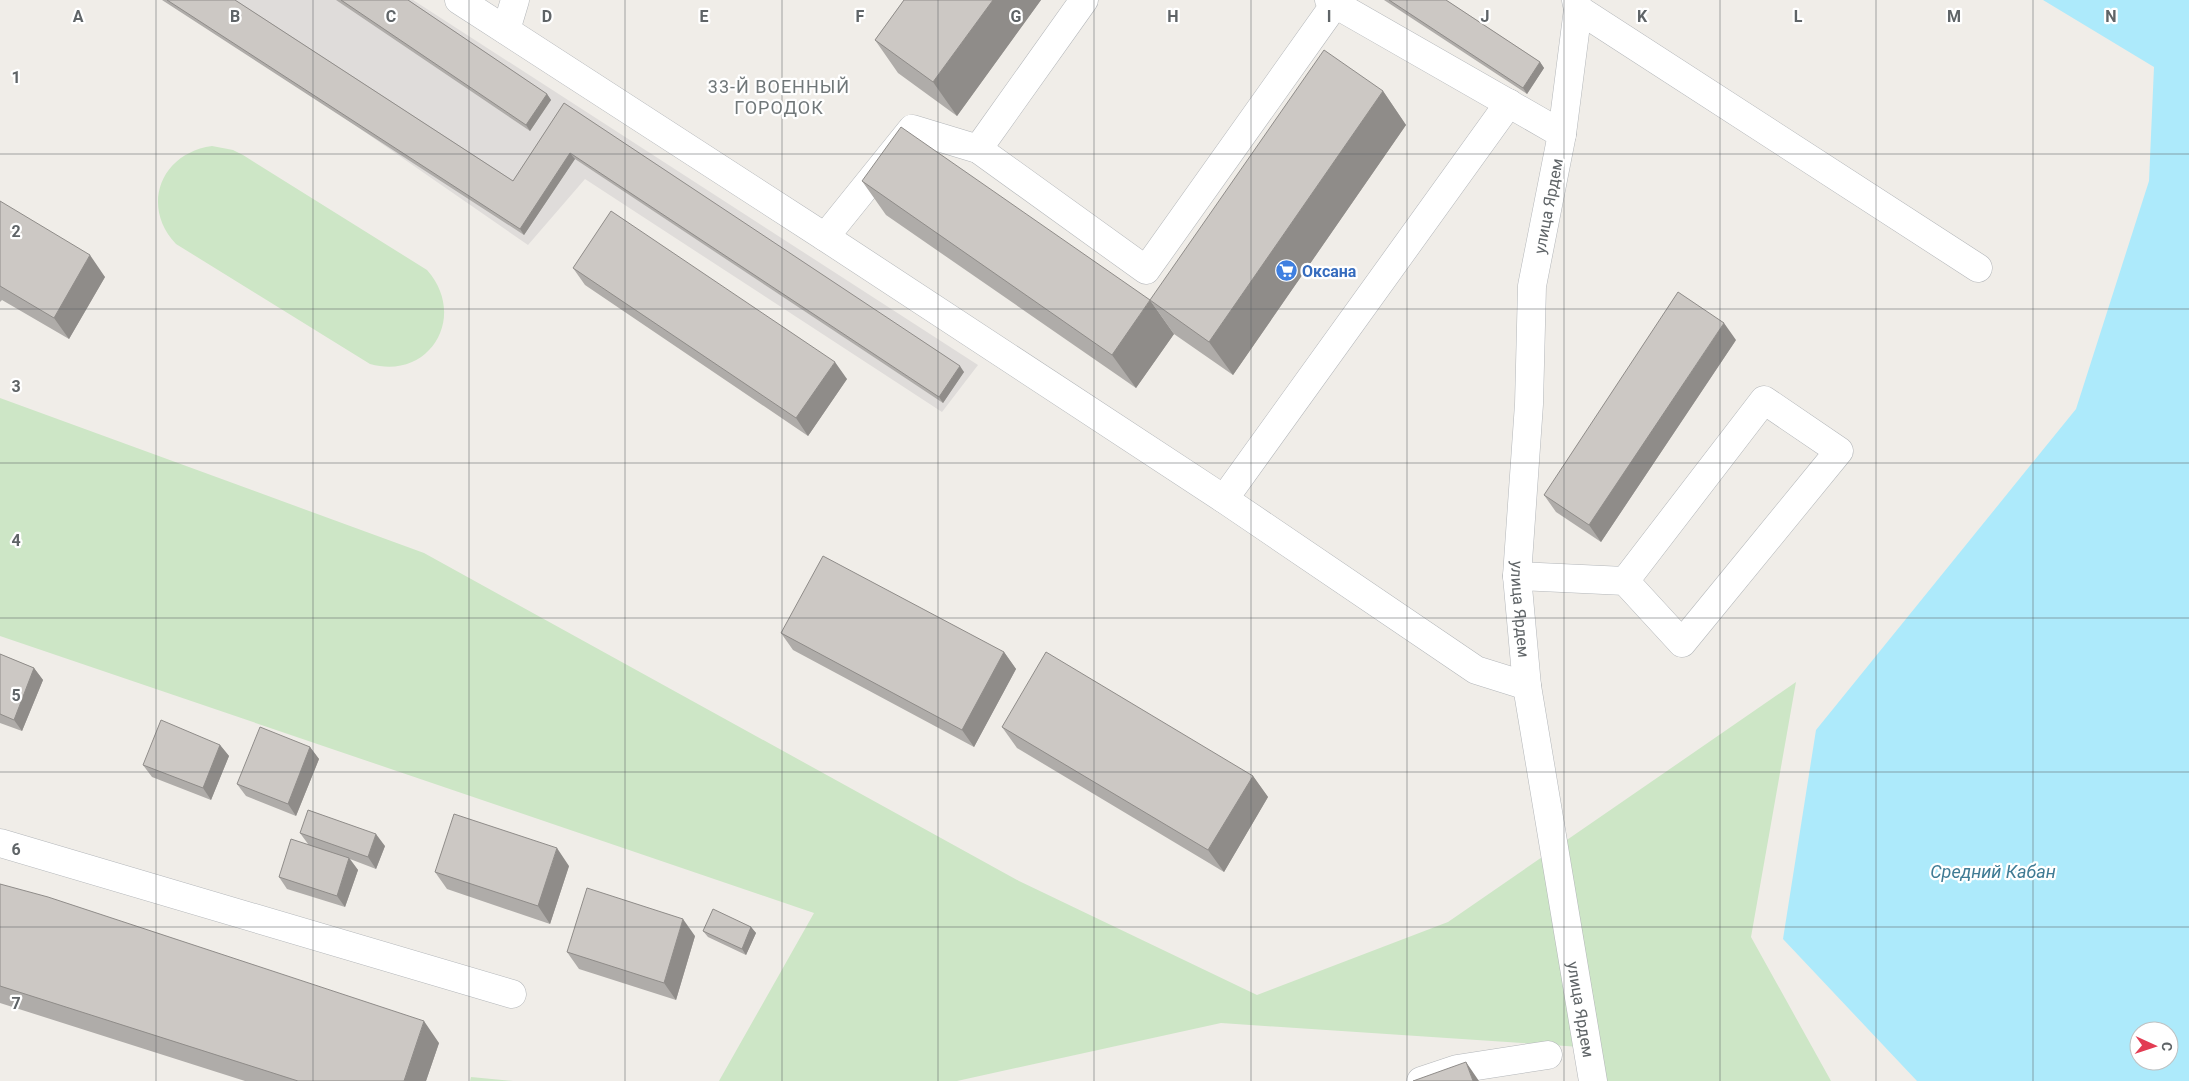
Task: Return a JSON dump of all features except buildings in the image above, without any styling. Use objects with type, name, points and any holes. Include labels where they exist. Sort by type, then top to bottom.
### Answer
[{"type":"street","points":[[458,0],[825,236],[1224,499],[1476,670],[1527,686]]},
{"type":"street","points":[[506,30],[516,0]]},
{"type":"street","points":[[978,149],[1084,0]]},
{"type":"street","points":[[825,236],[912,129],[978,149],[1146,270],[1332,2],[1562,134]]},
{"type":"street","points":[[1580,3],[1978,268]]},
{"type":"street","name":"улица Ярдем","points":[[1580,3],[1562,134],[1532,286],[1529,404],[1517,576],[1527,686],[1593,1081]]},
{"type":"street","points":[[1224,499],[1509,103]]},
{"type":"street","points":[[1517,576],[1625,581],[1682,643],[1838,450],[1764,400],[1625,581]]},
{"type":"street","points":[[0,843],[512,994]]},
{"type":"street","points":[[1421,1081],[1457,1069],[1548,1055]]},
{"type":"shaded area","points":[[174,0],[413,0],[978,365],[942,412],[585,179],[528,245]]},
{"type":"green space","points":[[212,146],[233,150],[243,155],[427,270],[439,288],[444,306],[443,324],[436,341],[425,354],[410,363],[391,367],[370,364],[176,244],[165,229],[159,214],[158,198],[161,183],[169,170],[180,159],[194,151]]},
{"type":"green space","points":[[0,398],[424,553],[1019,881],[1257,995],[1448,922],[1796,682],[1751,937],[1831,1081],[1583,1081],[1581,1047],[1221,1023],[957,1081],[719,1081],[814,913],[0,636]]},
{"type":"green space","points":[[471,1077],[513,1081],[470,1081]]},
{"type":"water","name":"Средний Кабан","points":[[2043,0],[2189,0],[2189,1081],[1917,1081],[1783,939],[1816,730],[2076,409],[2149,181],[2154,67]]},
{"type":"place","name":"Оксана","points":[[1286,271]]},
{"type":"district","name":"33-Й ВОЕННЫЙ ГОРОДОК","points":[[779,97]]}]
